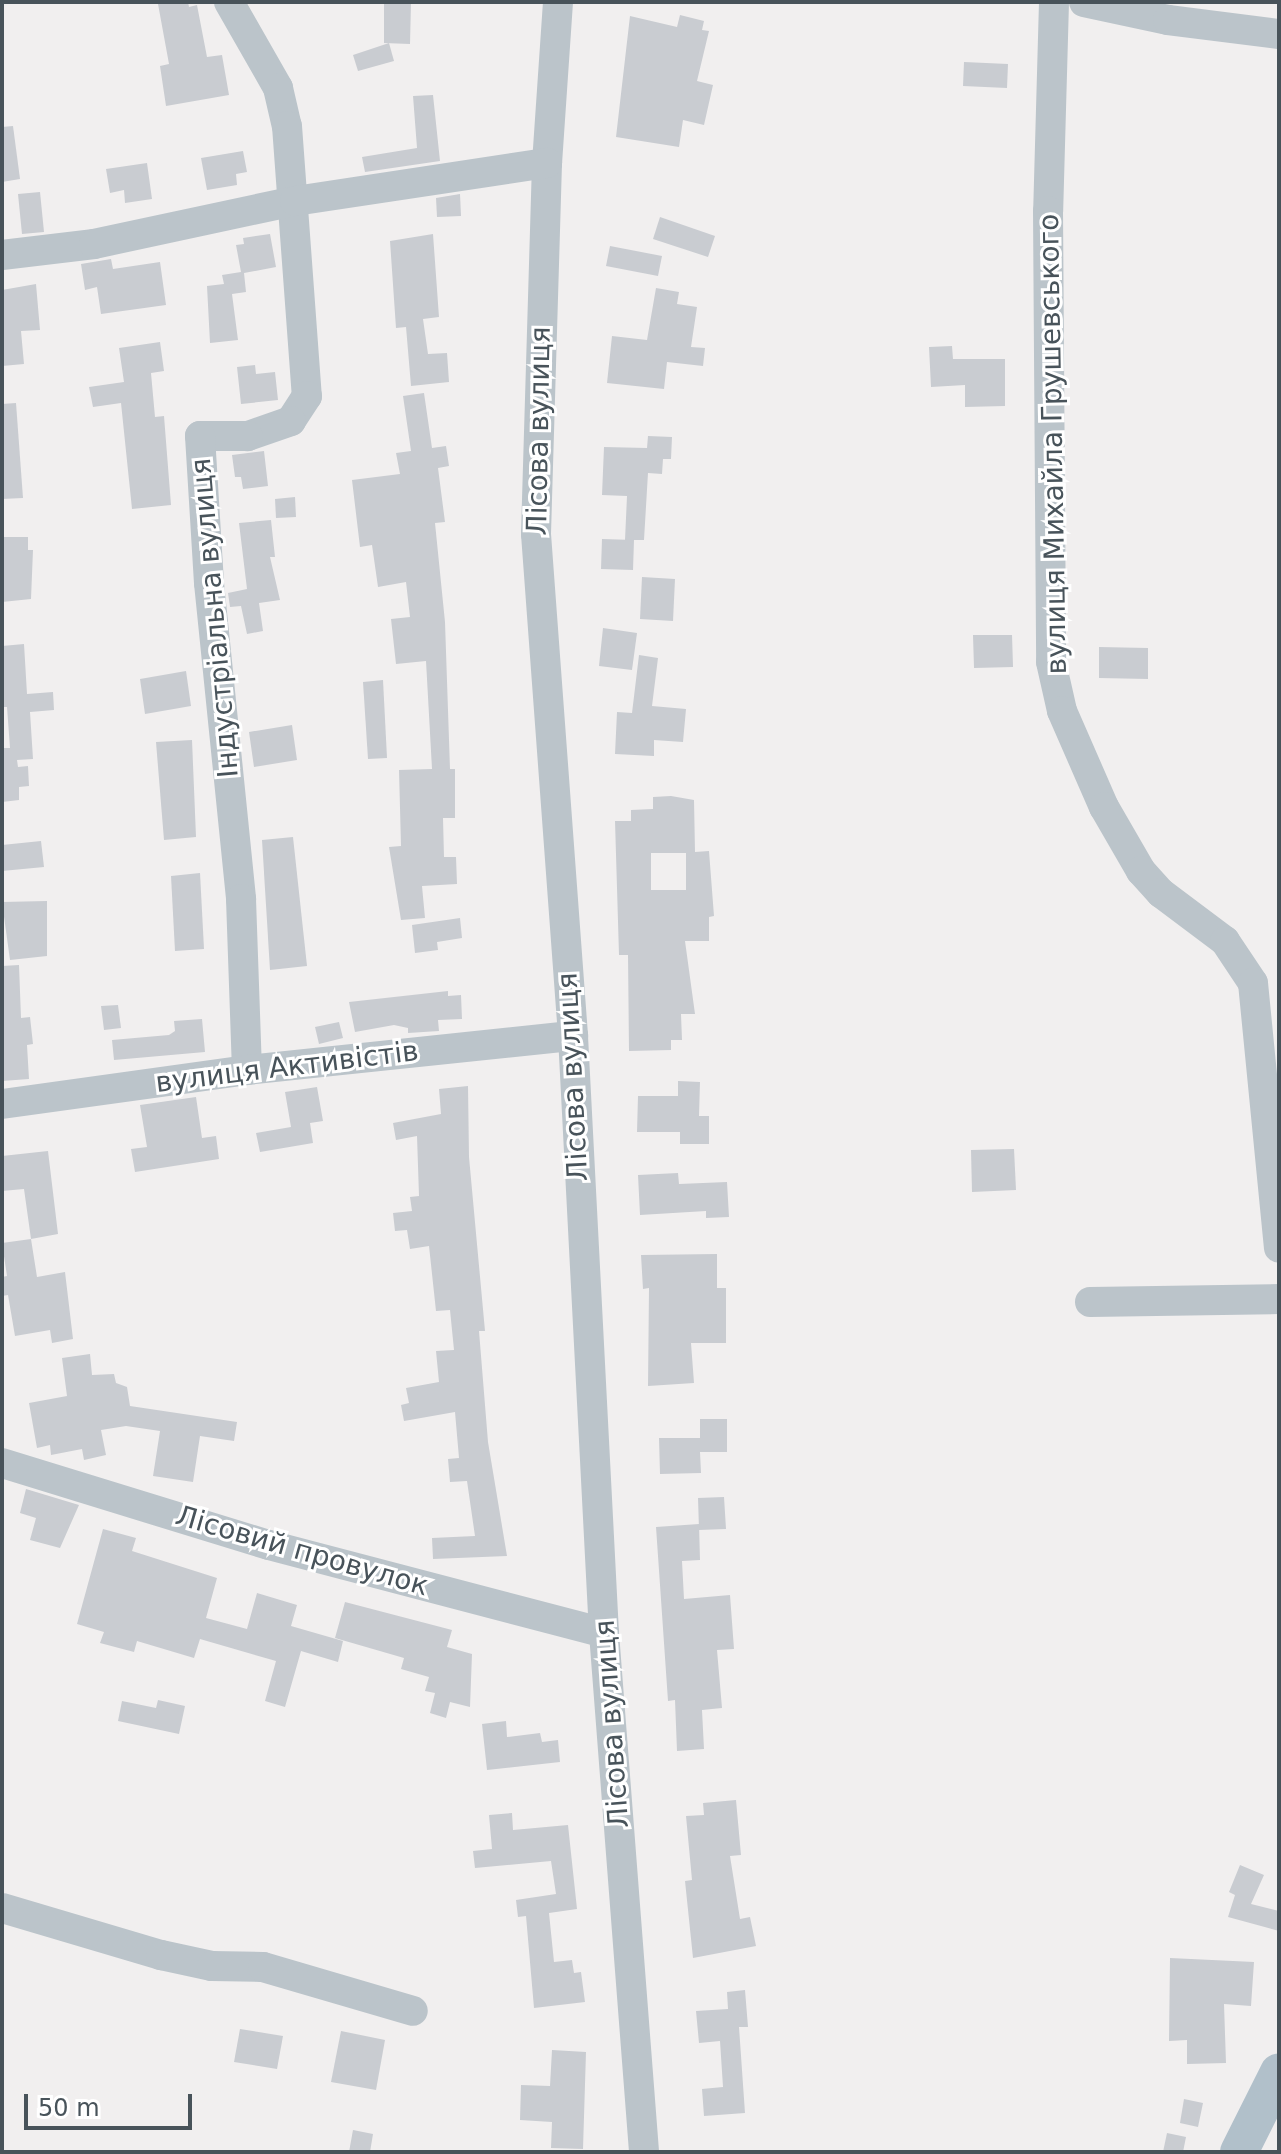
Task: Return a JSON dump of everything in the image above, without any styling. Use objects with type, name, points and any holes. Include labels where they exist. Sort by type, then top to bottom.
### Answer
[{"type":"main road","points":[[1239,2152],[1279,2072]]},
{"type":"street","points":[[229,2],[278,88],[295,201]]},
{"type":"street","name":"Лісова вулиця","points":[[558,2],[547,163],[536,534],[573,1036],[604,1633],[644,2152]]},
{"type":"street","name":"вулиця Михайла Грушевського","points":[[1054,2],[1048,211],[1051,662],[1062,711],[1104,807],[1141,871],[1161,893],[1225,941],[1253,983],[1279,1248]]},
{"type":"street","points":[[1084,2],[1168,20],[1279,34]]},
{"type":"street","points":[[2,255],[94,244],[295,201],[547,163]]},
{"type":"street","name":"Індустріальна вулиця","points":[[247,1070],[241,899],[209,583],[200,436],[248,436],[291,421],[307,396],[295,201]]},
{"type":"street","name":"вулиця Активістів","points":[[2,1104],[247,1070],[573,1036]]},
{"type":"street","points":[[1090,1302],[1279,1299]]},
{"type":"street","name":"Лісовий провулок","points":[[2,1463],[269,1545],[604,1633]]},
{"type":"street","points":[[2,1908],[161,1955],[212,1966],[263,1967],[413,2011]]},
{"type":"building","points":[[188,2],[189,7],[197,5],[207,57],[222,55],[229,95],[166,106],[160,66],[169,64],[158,4]]},
{"type":"building","points":[[384,2],[411,2],[410,44],[384,43]]},
{"type":"building","points":[[680,15],[704,21],[702,30],[709,31],[697,81],[713,85],[704,125],[683,120],[679,147],[616,137],[630,16],[677,27]]},
{"type":"building","points":[[389,43],[394,61],[358,71],[353,55]]},
{"type":"building","points":[[964,62],[1008,64],[1007,88],[963,86]]},
{"type":"building","points":[[433,95],[440,161],[365,172],[362,157],[417,148],[413,96]]},
{"type":"building","points":[[13,126],[20,179],[2,182],[2,127]]},
{"type":"building","points":[[243,151],[247,172],[236,174],[237,185],[207,190],[201,158]]},
{"type":"building","points":[[147,163],[152,199],[125,203],[124,190],[110,193],[106,169]]},
{"type":"building","points":[[40,192],[44,232],[22,234],[18,194]]},
{"type":"building","points":[[460,194],[461,216],[437,217],[436,198]]},
{"type":"building","points":[[660,217],[715,236],[708,257],[653,239]]},
{"type":"building","points":[[270,234],[276,267],[244,273],[246,292],[232,294],[238,340],[210,343],[207,286],[224,284],[222,275],[241,272],[236,245],[244,244],[243,238]]},
{"type":"building","points":[[433,234],[439,317],[423,319],[428,354],[447,353],[449,382],[411,386],[406,327],[396,328],[390,241]]},
{"type":"building","points":[[610,246],[662,256],[658,276],[606,266]]},
{"type":"building","points":[[111,259],[113,269],[160,262],[166,305],[101,314],[97,287],[85,290],[81,264]]},
{"type":"building","points":[[36,284],[40,330],[21,331],[24,364],[2,366],[2,290]]},
{"type":"building","points":[[656,288],[679,292],[677,304],[697,307],[691,347],[705,348],[703,366],[667,362],[664,389],[607,383],[612,336],[647,340]]},
{"type":"building","points":[[160,342],[164,371],[151,373],[155,417],[164,416],[171,505],[132,509],[121,403],[93,407],[89,387],[124,382],[119,348]]},
{"type":"building","points":[[952,346],[953,359],[1005,359],[1005,406],[965,407],[965,385],[931,387],[929,347]]},
{"type":"building","points":[[255,365],[256,374],[275,372],[278,400],[241,404],[237,367]]},
{"type":"building","points":[[424,393],[432,448],[446,446],[449,466],[438,468],[445,522],[435,523],[445,622],[450,769],[455,769],[455,818],[443,818],[444,857],[456,857],[457,884],[422,886],[425,918],[401,920],[389,847],[401,846],[399,770],[432,769],[426,661],[396,664],[391,619],[410,617],[406,582],[378,587],[372,545],[360,547],[352,480],[400,474],[396,453],[411,451],[403,396]]},
{"type":"building","points":[[16,403],[23,498],[2,499],[2,404]]},
{"type":"building","points":[[648,436],[672,437],[671,459],[663,459],[662,474],[648,473],[644,540],[625,540],[627,496],[602,495],[604,447],[647,448]]},
{"type":"building","points":[[264,451],[268,486],[243,489],[241,477],[235,477],[232,455]]},
{"type":"building","points":[[295,497],[296,517],[276,518],[275,499]]},
{"type":"building","points":[[271,520],[275,557],[270,557],[280,600],[259,603],[263,631],[247,634],[241,606],[230,607],[228,593],[247,589],[239,523]]},
{"type":"building","points":[[2,537],[28,537],[28,550],[33,550],[31,599],[2,602]]},
{"type":"building","points":[[602,539],[634,540],[633,570],[601,569]]},
{"type":"building","points":[[642,577],[675,579],[673,621],[640,619]]},
{"type":"building","points":[[603,628],[637,633],[632,670],[599,666]]},
{"type":"building","points":[[973,635],[1012,635],[1013,667],[974,668]]},
{"type":"building","points":[[24,644],[27,694],[53,692],[54,710],[30,712],[33,759],[17,760],[18,767],[28,766],[29,786],[19,787],[19,800],[2,802],[2,748],[10,748],[7,707],[2,707],[2,646]]},
{"type":"building","points":[[1099,647],[1148,648],[1148,679],[1099,678]]},
{"type":"building","points":[[639,655],[658,658],[652,706],[686,709],[683,742],[654,740],[654,756],[615,754],[617,712],[632,713]]},
{"type":"building","points":[[186,671],[191,706],[145,714],[140,679]]},
{"type":"building","points":[[383,680],[387,758],[368,759],[363,682]]},
{"type":"building","points":[[292,725],[297,760],[254,767],[249,732]]},
{"type":"building","points":[[192,740],[196,837],[164,840],[156,742]]},
{"type":"building","points":[[653,797],[694,800],[695,852],[709,851],[714,916],[709,917],[709,941],[685,941],[695,1014],[681,1014],[682,1040],[671,1040],[671,1050],[629,1051],[628,955],[619,955],[615,821],[631,821],[631,810],[653,809]],"holes":[[[651,853],[686,853],[686,890],[651,890]]]},
{"type":"building","points":[[293,837],[307,966],[270,970],[262,840]]},
{"type":"building","points":[[41,841],[44,867],[2,871],[2,845]]},
{"type":"building","points":[[200,873],[204,949],[175,951],[171,876]]},
{"type":"building","points":[[47,901],[47,956],[10,960],[2,902]]},
{"type":"building","points":[[460,918],[462,938],[437,942],[438,950],[415,953],[412,925]]},
{"type":"building","points":[[19,965],[21,1018],[30,1017],[33,1044],[27,1045],[29,1079],[2,1081],[2,966]]},
{"type":"building","points":[[448,991],[448,996],[461,995],[462,1019],[438,1020],[439,1031],[408,1033],[408,1028],[394,1025],[355,1032],[349,1002]]},
{"type":"building","points":[[118,1005],[121,1028],[104,1030],[101,1006]]},
{"type":"building","points":[[202,1019],[205,1052],[114,1060],[112,1040],[169,1035],[175,1031],[174,1021]]},
{"type":"building","points":[[339,1022],[343,1038],[319,1044],[315,1027]]},
{"type":"building","points":[[678,1081],[700,1082],[699,1116],[709,1116],[709,1144],[680,1144],[680,1132],[637,1132],[638,1096],[678,1096]]},
{"type":"building","points":[[468,1086],[469,1157],[485,1331],[479,1331],[488,1442],[507,1556],[433,1559],[432,1538],[475,1536],[467,1481],[450,1482],[448,1459],[459,1458],[455,1412],[404,1421],[401,1405],[409,1403],[406,1388],[439,1382],[436,1351],[454,1350],[450,1310],[436,1311],[429,1246],[410,1249],[407,1230],[395,1231],[393,1213],[412,1211],[410,1197],[419,1196],[417,1136],[396,1140],[393,1123],[441,1114],[439,1089]]},
{"type":"building","points":[[317,1087],[323,1121],[310,1123],[313,1143],[260,1152],[256,1133],[291,1127],[285,1092]]},
{"type":"building","points":[[196,1097],[202,1138],[216,1136],[219,1159],[135,1172],[131,1149],[147,1147],[140,1105]]},
{"type":"building","points":[[1014,1149],[1016,1190],[972,1192],[971,1150]]},
{"type":"building","points":[[48,1151],[58,1234],[31,1239],[24,1189],[2,1191],[2,1156]]},
{"type":"building","points":[[678,1173],[679,1184],[727,1182],[729,1217],[706,1218],[706,1211],[640,1215],[638,1175]]},
{"type":"building","points":[[31,1239],[37,1277],[65,1272],[73,1339],[52,1343],[50,1330],[15,1336],[8,1295],[2,1296],[2,1277],[7,1276],[2,1243]]},
{"type":"building","points":[[717,1254],[717,1288],[726,1288],[726,1343],[691,1343],[694,1383],[648,1386],[649,1288],[643,1289],[641,1255]]},
{"type":"building","points":[[90,1354],[92,1375],[114,1374],[116,1383],[127,1387],[130,1406],[237,1422],[234,1441],[200,1436],[193,1482],[153,1476],[160,1431],[126,1426],[101,1430],[106,1455],[84,1460],[82,1449],[51,1455],[50,1445],[37,1448],[29,1403],[67,1396],[62,1358]]},
{"type":"building","points":[[700,1419],[727,1419],[727,1452],[700,1452],[701,1473],[660,1474],[659,1438],[700,1438]]},
{"type":"building","points":[[26,1489],[79,1505],[60,1548],[30,1540],[36,1518],[20,1513]]},
{"type":"building","points":[[724,1497],[726,1529],[699,1530],[698,1498]]},
{"type":"building","points":[[699,1524],[700,1560],[682,1561],[684,1599],[730,1595],[734,1649],[717,1650],[722,1708],[702,1710],[704,1749],[677,1751],[675,1700],[668,1701],[656,1527]]},
{"type":"building","points":[[103,1529],[136,1538],[132,1551],[217,1578],[206,1618],[247,1629],[257,1593],[297,1605],[291,1626],[343,1641],[338,1662],[301,1651],[285,1707],[265,1701],[276,1661],[200,1639],[194,1658],[137,1641],[134,1652],[100,1643],[104,1632],[77,1624]]},
{"type":"building","points":[[345,1602],[452,1630],[447,1647],[472,1654],[470,1707],[450,1702],[446,1718],[430,1713],[435,1693],[425,1691],[429,1677],[401,1669],[404,1658],[335,1638]]},
{"type":"building","points":[[158,1700],[185,1706],[179,1734],[118,1721],[122,1701],[156,1708]]},
{"type":"building","points":[[506,1721],[507,1737],[540,1733],[542,1742],[558,1740],[560,1762],[487,1770],[482,1724]]},
{"type":"building","points":[[736,1800],[741,1855],[730,1856],[740,1919],[750,1917],[756,1946],[693,1958],[685,1881],[692,1880],[686,1816],[704,1815],[703,1803]]},
{"type":"building","points":[[512,1813],[513,1830],[568,1825],[577,1909],[549,1913],[554,1962],[572,1960],[574,1973],[581,1972],[585,2002],[534,2008],[526,1916],[518,1917],[516,1900],[556,1894],[551,1861],[475,1868],[473,1851],[492,1849],[489,1815]]},
{"type":"building","points":[[1240,1865],[1264,1875],[1251,1904],[1279,1911],[1279,1931],[1228,1917],[1235,1895],[1229,1892]]},
{"type":"building","points":[[1170,1958],[1254,1962],[1251,2006],[1224,2004],[1226,2063],[1187,2064],[1187,2040],[1169,2041]]},
{"type":"building","points":[[745,1990],[748,2027],[739,2027],[745,2113],[704,2116],[702,2089],[723,2087],[720,2041],[699,2043],[696,2011],[728,2009],[727,1992]]},
{"type":"building","points":[[240,2029],[283,2036],[277,2069],[234,2062]]},
{"type":"building","points":[[341,2031],[385,2040],[376,2090],[331,2082]]},
{"type":"building","points":[[552,2050],[586,2052],[583,2149],[551,2148],[552,2122],[520,2120],[521,2085],[550,2086]]},
{"type":"building","points":[[1184,2099],[1203,2103],[1198,2127],[1180,2123]]},
{"type":"building","points":[[353,2130],[373,2134],[370,2152],[349,2152]]},
{"type":"building","points":[[1167,2133],[1186,2137],[1183,2152],[1163,2152]]}]
